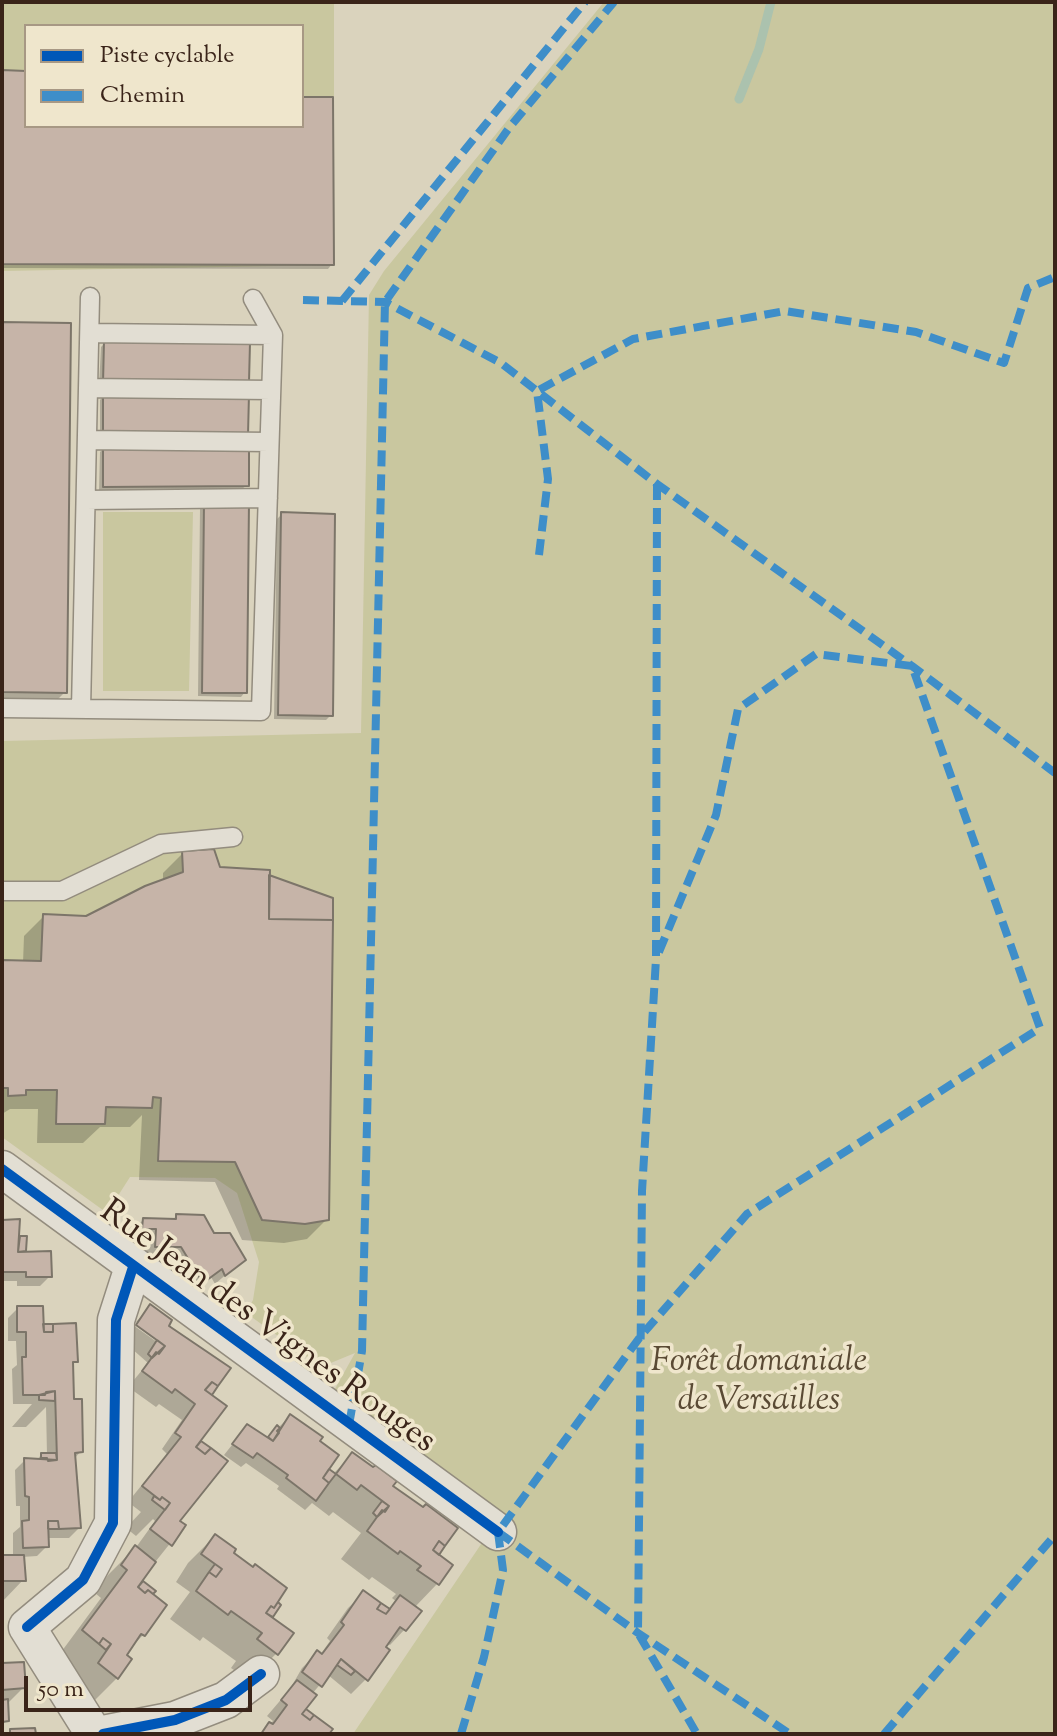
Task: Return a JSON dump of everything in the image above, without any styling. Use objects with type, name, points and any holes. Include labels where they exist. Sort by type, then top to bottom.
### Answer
[{"type":"street","name":"Rue Jean des Vignes Rouges","points":[[2,1169],[498,1532]]},
{"type":"street","points":[[94,1734],[14,1626],[83,1580],[113,1523],[116,1320],[133,1267]]},
{"type":"street","points":[[103,1734],[175,1720],[226,1700],[261,1674]]},
{"type":"lane","points":[[81,709],[90,297]]},
{"type":"lane","points":[[2,708],[261,711],[273,335],[253,299]]},
{"type":"lane","points":[[90,333],[273,335]]},
{"type":"lane","points":[[88,388],[271,390]]},
{"type":"lane","points":[[87,440],[269,442]]},
{"type":"lane","points":[[86,500],[268,498]]},
{"type":"lane","points":[[2,891],[62,891],[161,844],[233,837]]},
{"type":"green space","points":[[2,2],[334,2],[334,265],[2,271]]},
{"type":"green space","name":"Forêt domaniale de Versailles","points":[[604,2],[1055,2],[1055,1734],[353,1734],[496,1522],[331,1396],[355,1353],[321,1367],[246,1313],[253,1300],[259,1262],[237,1193],[215,1178],[130,1177],[107,1213],[2,1137],[2,741],[361,733],[369,295],[384,271]]},
{"type":"green space","points":[[103,512],[193,512],[189,691],[103,691]]},
{"type":"building","points":[[2,70],[24,71],[24,128],[304,128],[304,97],[333,97],[334,265],[2,264]]},
{"type":"building","points":[[2,322],[71,323],[67,693],[2,692]]},
{"type":"building","points":[[104,341],[250,343],[249,382],[103,383]]},
{"type":"building","points":[[103,393],[249,394],[248,435],[103,435]]},
{"type":"building","points":[[103,446],[249,447],[249,486],[103,487]]},
{"type":"building","points":[[204,501],[249,502],[247,693],[202,693]]},
{"type":"building","points":[[281,512],[335,514],[333,716],[278,715]]},
{"type":"building","points":[[214,849],[220,867],[270,870],[269,919],[333,920],[329,1220],[305,1224],[262,1220],[235,1162],[158,1161],[161,1098],[153,1097],[152,1108],[106,1107],[105,1124],[56,1124],[57,1090],[26,1090],[26,1095],[8,1096],[8,1088],[2,1088],[2,960],[41,961],[43,914],[86,916],[145,886],[183,872],[182,851]]},
{"type":"building","points":[[269,875],[333,898],[333,920],[269,919]]},
{"type":"building","points":[[176,1214],[204,1215],[214,1233],[230,1233],[246,1260],[225,1276],[222,1269],[203,1283],[181,1247],[155,1247],[156,1229],[142,1229],[143,1218],[176,1219]]},
{"type":"building","points":[[20,1219],[18,1252],[51,1251],[52,1277],[26,1277],[26,1272],[2,1272],[2,1220]]},
{"type":"building","points":[[20,1236],[27,1236],[26,1251],[18,1252]]},
{"type":"building","points":[[150,1304],[172,1320],[169,1326],[231,1368],[218,1386],[212,1382],[205,1390],[227,1406],[196,1447],[205,1454],[211,1448],[228,1461],[180,1521],[186,1525],[172,1546],[150,1529],[170,1503],[162,1497],[160,1500],[142,1486],[181,1437],[175,1433],[195,1404],[175,1389],[172,1393],[142,1371],[156,1352],[159,1354],[165,1346],[136,1325]]},
{"type":"building","points":[[17,1306],[43,1306],[44,1332],[53,1332],[53,1324],[76,1323],[78,1362],[73,1362],[74,1399],[82,1399],[83,1452],[75,1453],[81,1528],[59,1529],[58,1521],[48,1521],[49,1547],[23,1548],[22,1521],[29,1520],[24,1458],[57,1460],[55,1391],[46,1392],[45,1395],[23,1395],[22,1357],[26,1357],[26,1332],[17,1332]]},
{"type":"building","points":[[43,1324],[53,1324],[53,1332],[44,1332]]},
{"type":"building","points":[[157,1340],[165,1346],[152,1358],[148,1354]]},
{"type":"building","points":[[212,1382],[218,1386],[212,1395],[205,1390]]},
{"type":"building","points":[[55,1391],[55,1401],[39,1400],[39,1395]]},
{"type":"building","points":[[290,1414],[323,1437],[320,1441],[339,1455],[323,1478],[329,1483],[316,1501],[286,1478],[288,1475],[257,1453],[253,1458],[232,1444],[247,1424],[273,1441]]},
{"type":"building","points":[[277,1425],[279,1433],[273,1441],[268,1437]]},
{"type":"building","points":[[201,1441],[211,1448],[205,1454],[196,1447]]},
{"type":"building","points":[[352,1452],[397,1481],[393,1486],[423,1507],[426,1504],[458,1528],[445,1546],[439,1541],[433,1550],[453,1565],[439,1585],[417,1570],[421,1566],[400,1551],[398,1554],[367,1531],[382,1510],[385,1512],[389,1506],[361,1485],[357,1490],[336,1474]]},
{"type":"building","points":[[41,1453],[56,1453],[57,1460],[41,1458]]},
{"type":"building","points":[[329,1469],[336,1474],[329,1483],[323,1478]]},
{"type":"building","points":[[154,1496],[170,1503],[165,1510],[152,1500]]},
{"type":"building","points":[[382,1501],[389,1506],[377,1517],[373,1513]]},
{"type":"building","points":[[48,1521],[58,1521],[59,1529],[48,1529]]},
{"type":"building","points":[[215,1534],[236,1549],[234,1553],[287,1588],[274,1608],[271,1606],[266,1613],[294,1633],[278,1655],[257,1639],[262,1633],[231,1611],[228,1615],[196,1591],[209,1572],[216,1577],[222,1569],[201,1554]]},
{"type":"building","points":[[439,1541],[445,1546],[439,1555],[433,1550]]},
{"type":"building","points":[[135,1545],[156,1562],[138,1587],[145,1593],[148,1590],[167,1605],[127,1655],[132,1659],[118,1679],[98,1663],[111,1644],[103,1638],[99,1644],[82,1630],[127,1570],[121,1565]]},
{"type":"building","points":[[2,1555],[24,1555],[26,1581],[2,1581]]},
{"type":"building","points":[[215,1564],[222,1569],[216,1577],[209,1572]]},
{"type":"building","points":[[143,1581],[156,1591],[153,1594],[148,1590],[145,1593],[138,1587]]},
{"type":"building","points":[[363,1590],[381,1603],[377,1609],[386,1614],[400,1595],[422,1611],[406,1631],[400,1627],[386,1647],[390,1650],[368,1681],[341,1659],[322,1687],[302,1672],[317,1650],[322,1654],[344,1625],[341,1622]]},
{"type":"building","points":[[278,1602],[281,1605],[273,1617],[266,1613],[271,1606],[274,1608]]},
{"type":"building","points":[[381,1603],[390,1609],[386,1614],[377,1609]]},
{"type":"building","points":[[103,1638],[111,1644],[106,1650],[99,1644]]},
{"type":"building","points":[[341,1659],[355,1671],[351,1675],[337,1665]]},
{"type":"building","points":[[24,1662],[26,1688],[2,1690],[2,1663]]},
{"type":"building","points":[[297,1680],[317,1695],[302,1714],[310,1720],[314,1715],[333,1729],[329,1734],[261,1734],[287,1705],[281,1700]]},
{"type":"building","points":[[8,1699],[9,1721],[2,1722],[2,1700]]},
{"type":"building","points":[[306,1709],[314,1715],[310,1720],[302,1714]]},
{"type":"building","points":[[35,1728],[36,1734],[10,1734],[10,1729]]},
{"type":"waterway","points":[[739,99],[759,49],[771,2]]},
{"type":"marked path","points":[[342,301],[585,2]]},
{"type":"marked path","points":[[349,1425],[362,1351],[385,302],[509,128],[614,2]]},
{"type":"marked path","points":[[539,555],[548,479],[537,391],[633,339],[785,311],[916,332],[1004,363],[1028,288],[1055,277]]},
{"type":"marked path","points":[[303,300],[385,302],[501,363],[657,484],[912,666],[1055,773]]},
{"type":"marked path","points":[[657,484],[656,959],[642,1191],[638,1633],[697,1734]]},
{"type":"marked path","points":[[461,1734],[484,1657],[503,1570],[498,1532],[640,1337],[747,1214],[1040,1028],[912,666],[816,654],[738,709],[716,815],[656,959]]},
{"type":"marked path","points":[[498,1532],[638,1633],[790,1734]]},
{"type":"marked path","points":[[884,1734],[1055,1535]]},
{"type":"cycle path","points":[[2,1169],[498,1532]]},
{"type":"cycle path","points":[[27,1627],[83,1580],[113,1523],[116,1320],[133,1267]]},
{"type":"cycle path","points":[[103,1734],[175,1720],[226,1700],[261,1674]]}]
